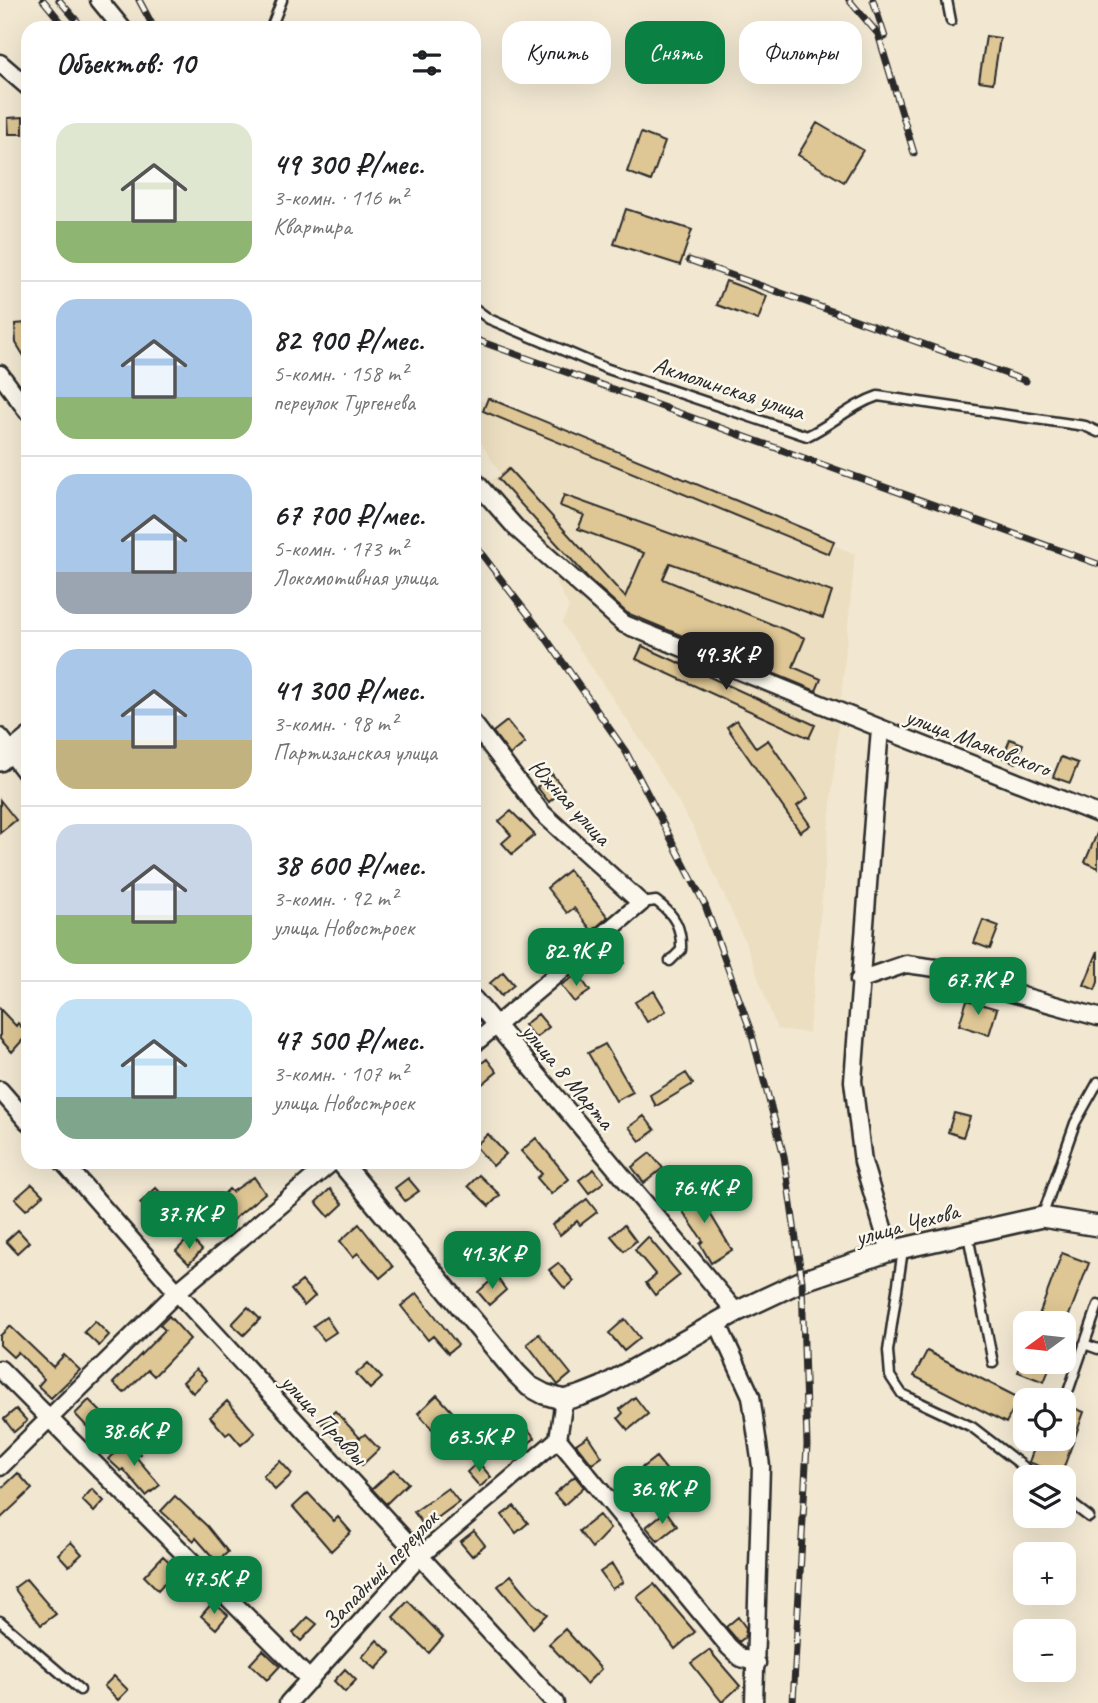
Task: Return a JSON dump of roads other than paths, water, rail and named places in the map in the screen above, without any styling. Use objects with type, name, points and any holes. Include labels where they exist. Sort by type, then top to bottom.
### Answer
[{"type":"street","points":[[99,0],[116,21]]},
{"type":"street","points":[[0,63],[21,81]]},
{"type":"street","points":[[0,374],[21,402]]},
{"type":"street","name":"улица Маяковского","points":[[481,488],[517,529],[624,624],[1098,814]]},
{"type":"street","points":[[880,728],[853,1081],[863,1162],[897,1249]]},
{"type":"street","name":"Южная улица","points":[[481,733],[541,812],[641,903]]},
{"type":"street","points":[[21,741],[4,750],[21,766]]},
{"type":"street","points":[[481,1038],[641,903]]},
{"type":"street","points":[[859,980],[906,964],[943,970],[1008,992],[1098,1017]]},
{"type":"street","name":"улица 8 Марта","points":[[481,1008],[736,1311]]},
{"type":"street","points":[[0,1090],[21,1114]]},
{"type":"street","name":"улица Правды","points":[[69,1169],[177,1292],[555,1703]]},
{"type":"street","points":[[0,1467],[177,1292],[324,1169]]},
{"type":"street","points":[[347,1169],[516,1373],[529,1386],[564,1400],[602,1387],[736,1311]]},
{"type":"street","name":"улица Чехова","points":[[736,1311],[802,1281],[897,1249],[967,1232],[1042,1217],[1098,1226]]},
{"type":"street","points":[[717,1322],[751,1396],[761,1466],[754,1703]]},
{"type":"street","points":[[0,1369],[310,1680]]},
{"type":"street","points":[[564,1400],[558,1439],[729,1647],[741,1658],[757,1663]]},
{"type":"street","name":"Западный переулок","points":[[288,1703],[420,1556],[558,1439]]},
{"type":"lane","points":[[274,21],[282,0]]},
{"type":"lane","points":[[947,0],[951,21]]},
{"type":"lane","name":"Акмолинская улица","points":[[481,313],[489,319],[605,368],[807,436],[825,428],[856,404],[878,396],[1085,426],[1098,432]]},
{"type":"lane","points":[[641,903],[656,901],[669,910],[677,922],[682,934],[681,950],[670,961]]},
{"type":"lane","points":[[1042,1217],[1075,1123],[1098,1082]]},
{"type":"lane","points":[[967,1232],[993,1363]]},
{"type":"lane","points":[[897,1249],[888,1351],[890,1376],[902,1394],[972,1427],[1021,1465]]},
{"type":"lane","points":[[1069,1388],[1098,1305]]},
{"type":"lane","points":[[1084,1344],[1098,1349]]},
{"type":"lane","points":[[1076,1507],[1089,1517]]},
{"type":"lane","points":[[0,1621],[80,1690]]},
{"type":"railway","points":[[43,0],[60,21]]},
{"type":"railway","points":[[59,0],[77,21]]},
{"type":"railway","points":[[139,0],[150,21]]},
{"type":"railway","points":[[849,0],[878,34],[914,153]]},
{"type":"railway","points":[[873,0],[885,37]]},
{"type":"railway","points":[[689,260],[1026,381]]},
{"type":"railway","points":[[481,342],[1098,564]]},
{"type":"railway","points":[[481,553],[543,634],[626,752],[705,905],[751,1032],[784,1156],[802,1281],[807,1445],[793,1703]]}]
